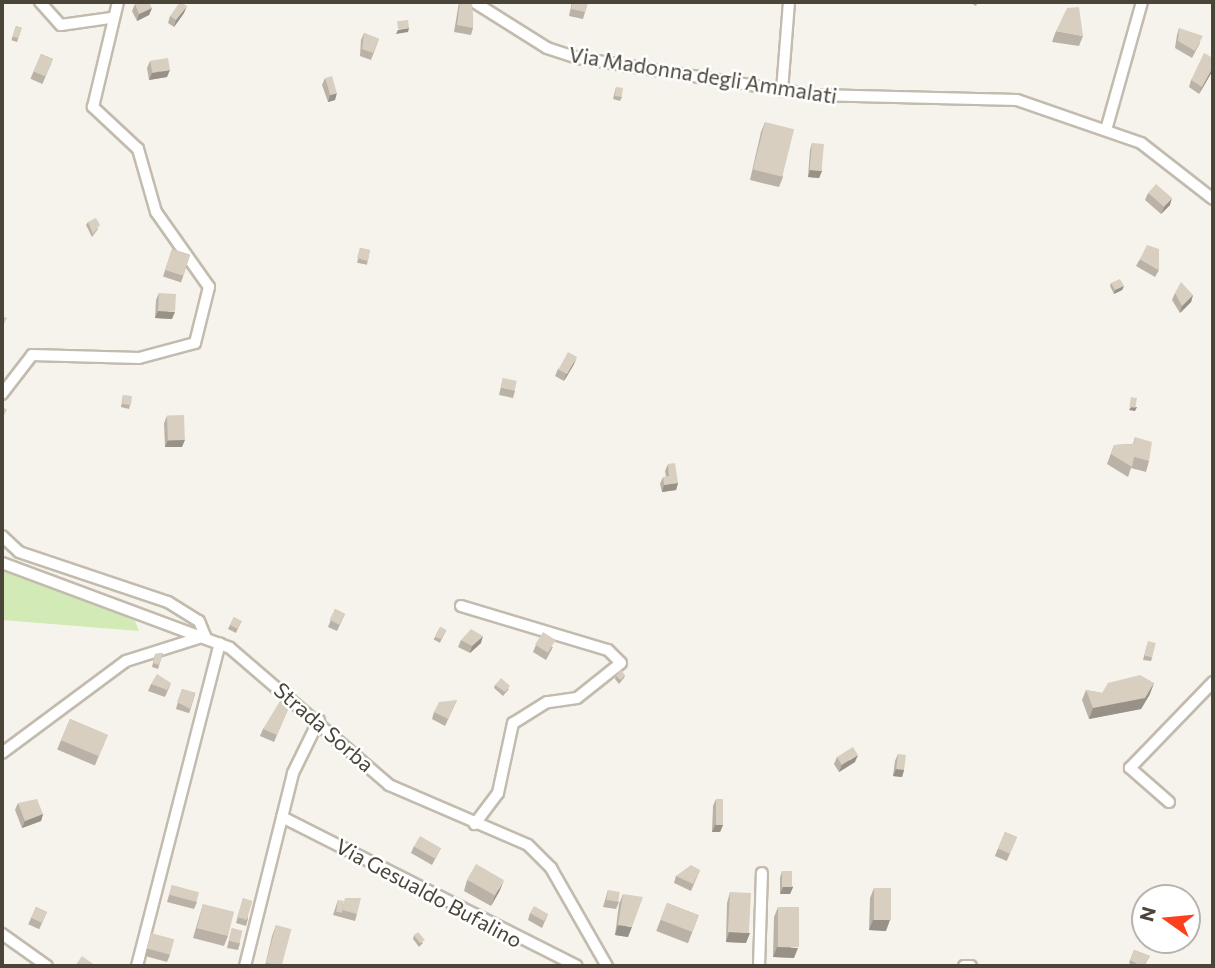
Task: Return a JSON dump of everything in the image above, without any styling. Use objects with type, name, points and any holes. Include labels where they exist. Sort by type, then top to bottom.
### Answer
[{"type":"street","points":[[40,2],[61,25],[110,18]]},
{"type":"street","points":[[2,394],[26,359],[39,353],[139,358],[195,343],[208,287],[156,212],[138,149],[93,107],[109,52],[110,18],[118,2]]},
{"type":"street","name":"Via Madonna degli Ammalati","points":[[474,2],[567,56],[782,91],[1003,97],[1106,130],[1150,148],[1213,199]]},
{"type":"street","points":[[782,91],[789,2]]},
{"type":"street","points":[[1106,130],[1142,2]]},
{"type":"street","name":"Strada Sorba","points":[[2,536],[19,552],[168,602],[199,621],[205,636],[220,643],[319,720],[389,785],[519,841],[543,858],[607,966]]},
{"type":"street","points":[[2,564],[205,636]]},
{"type":"street","points":[[461,606],[608,650],[621,663],[577,698],[547,702],[513,723],[498,793],[475,824]]},
{"type":"street","points":[[2,753],[126,662],[205,636]]},
{"type":"street","points":[[137,966],[220,643]]},
{"type":"street","points":[[1169,802],[1130,768],[1213,682]]},
{"type":"street","points":[[245,966],[293,773],[319,720]]},
{"type":"street","name":"Via Gesualdo Bufalino","points":[[282,817],[577,966]]},
{"type":"street","points":[[760,966],[762,873]]},
{"type":"street","points":[[2,934],[47,966]]},
{"type":"street","points":[[964,966],[971,966]]},
{"type":"green space","points":[[2,571],[135,621],[139,631],[2,620]]},
{"type":"building","points":[[149,2],[152,8],[139,14],[135,4]]},
{"type":"building","points":[[180,2],[187,6],[176,20],[170,16]]},
{"type":"building","points":[[460,2],[472,2],[473,28],[457,25]]},
{"type":"building","points":[[573,2],[588,2],[585,12],[571,9]]},
{"type":"building","points":[[1079,7],[1083,36],[1056,31],[1067,8]]},
{"type":"building","points":[[408,20],[409,28],[398,29],[397,21]]},
{"type":"building","points":[[16,26],[22,28],[18,38],[13,36]]},
{"type":"building","points":[[1179,28],[1203,36],[1195,51],[1178,41]]},
{"type":"building","points":[[364,33],[379,39],[373,53],[362,49]]},
{"type":"building","points":[[1204,53],[1213,58],[1213,67],[1202,87],[1191,80]]},
{"type":"building","points":[[41,54],[53,59],[46,77],[34,71]]},
{"type":"building","points":[[168,58],[170,70],[152,73],[150,61]]},
{"type":"building","points":[[332,76],[337,93],[330,95],[325,78]]},
{"type":"building","points":[[616,87],[623,88],[622,97],[615,96]]},
{"type":"building","points":[[765,122],[794,129],[782,177],[753,170]]},
{"type":"building","points":[[812,143],[824,144],[822,171],[810,170]]},
{"type":"building","points":[[1156,184],[1172,198],[1164,207],[1148,193]]},
{"type":"building","points":[[96,218],[100,225],[93,234],[88,222]]},
{"type":"building","points":[[1147,245],[1159,249],[1159,270],[1140,259]]},
{"type":"building","points":[[360,248],[370,250],[368,261],[357,258]]},
{"type":"building","points":[[172,249],[190,255],[183,276],[165,270]]},
{"type":"building","points":[[1120,279],[1124,286],[1115,290],[1111,283]]},
{"type":"building","points":[[1181,282],[1193,295],[1182,306],[1175,293]]},
{"type":"building","points":[[159,293],[176,294],[175,312],[158,311]]},
{"type":"building","points":[[568,352],[577,357],[567,374],[558,369]]},
{"type":"building","points":[[503,378],[517,381],[515,391],[501,388]]},
{"type":"building","points":[[123,395],[132,396],[131,405],[122,404]]},
{"type":"building","points":[[1131,397],[1137,398],[1135,408],[1129,407]]},
{"type":"building","points":[[184,415],[185,440],[168,441],[167,416]]},
{"type":"building","points":[[1135,437],[1152,442],[1149,461],[1134,457],[1132,467],[1111,454],[1114,445],[1134,444]]},
{"type":"building","points":[[675,463],[678,483],[664,485],[663,477],[669,476],[668,464]]},
{"type":"building","points":[[335,609],[345,614],[339,625],[330,620]]},
{"type":"building","points":[[234,617],[242,621],[238,629],[230,625]]},
{"type":"building","points":[[440,627],[446,630],[441,639],[435,637]]},
{"type":"building","points":[[471,629],[483,636],[472,646],[461,640]]},
{"type":"building","points":[[543,632],[556,640],[548,653],[535,645]]},
{"type":"building","points":[[1148,641],[1156,643],[1152,657],[1144,656]]},
{"type":"building","points":[[163,653],[159,665],[153,663],[155,654]]},
{"type":"building","points":[[621,670],[625,675],[621,680],[616,676]]},
{"type":"building","points":[[157,674],[171,683],[167,690],[151,684]]},
{"type":"building","points":[[1140,675],[1154,683],[1145,698],[1093,708],[1086,690],[1102,693],[1108,683]]},
{"type":"building","points":[[501,678],[510,686],[505,692],[495,685]]},
{"type":"building","points":[[182,689],[195,693],[190,709],[177,702]]},
{"type":"building","points":[[283,696],[292,700],[277,735],[263,729]]},
{"type":"building","points":[[457,700],[448,719],[434,712],[439,702]]},
{"type":"building","points":[[70,719],[108,735],[99,756],[61,740]]},
{"type":"building","points":[[853,747],[858,755],[842,765],[837,757]]},
{"type":"building","points":[[898,754],[906,755],[904,770],[896,769]]},
{"type":"building","points":[[37,799],[43,814],[25,821],[18,803]]},
{"type":"building","points":[[716,799],[723,799],[723,825],[716,825]]},
{"type":"building","points":[[1005,832],[1017,837],[1010,854],[998,849]]},
{"type":"building","points":[[420,836],[441,848],[435,858],[414,846]]},
{"type":"building","points":[[476,864],[504,880],[495,896],[467,880]]},
{"type":"building","points":[[691,865],[700,870],[693,884],[676,876]]},
{"type":"building","points":[[782,871],[792,871],[792,887],[782,887]]},
{"type":"building","points":[[172,885],[199,892],[196,902],[169,895]]},
{"type":"building","points":[[874,888],[891,888],[891,920],[874,920]]},
{"type":"building","points":[[608,890],[620,892],[618,902],[606,900]]},
{"type":"building","points":[[730,892],[751,893],[749,933],[728,932]]},
{"type":"building","points":[[623,894],[643,897],[632,927],[618,925]]},
{"type":"building","points":[[243,898],[253,901],[247,920],[237,917]]},
{"type":"building","points":[[345,898],[361,898],[357,914],[342,910]]},
{"type":"building","points":[[338,900],[344,901],[342,913],[336,912]]},
{"type":"building","points":[[667,903],[699,915],[692,932],[661,920]]},
{"type":"building","points":[[203,904],[234,912],[228,936],[197,928]]},
{"type":"building","points":[[534,906],[548,914],[544,921],[530,913]]},
{"type":"building","points":[[36,907],[47,912],[42,923],[31,918]]},
{"type":"building","points":[[778,907],[799,907],[799,947],[778,947]]},
{"type":"building","points":[[276,925],[291,929],[282,966],[266,963]]},
{"type":"building","points":[[232,928],[243,931],[239,943],[229,941]]},
{"type":"building","points":[[418,932],[425,940],[420,943],[414,935]]},
{"type":"building","points":[[151,933],[174,939],[170,955],[147,948]]},
{"type":"building","points":[[1132,954],[1150,956],[1143,966],[1130,960]]},
{"type":"building","points":[[82,956],[96,966],[75,966]]}]
